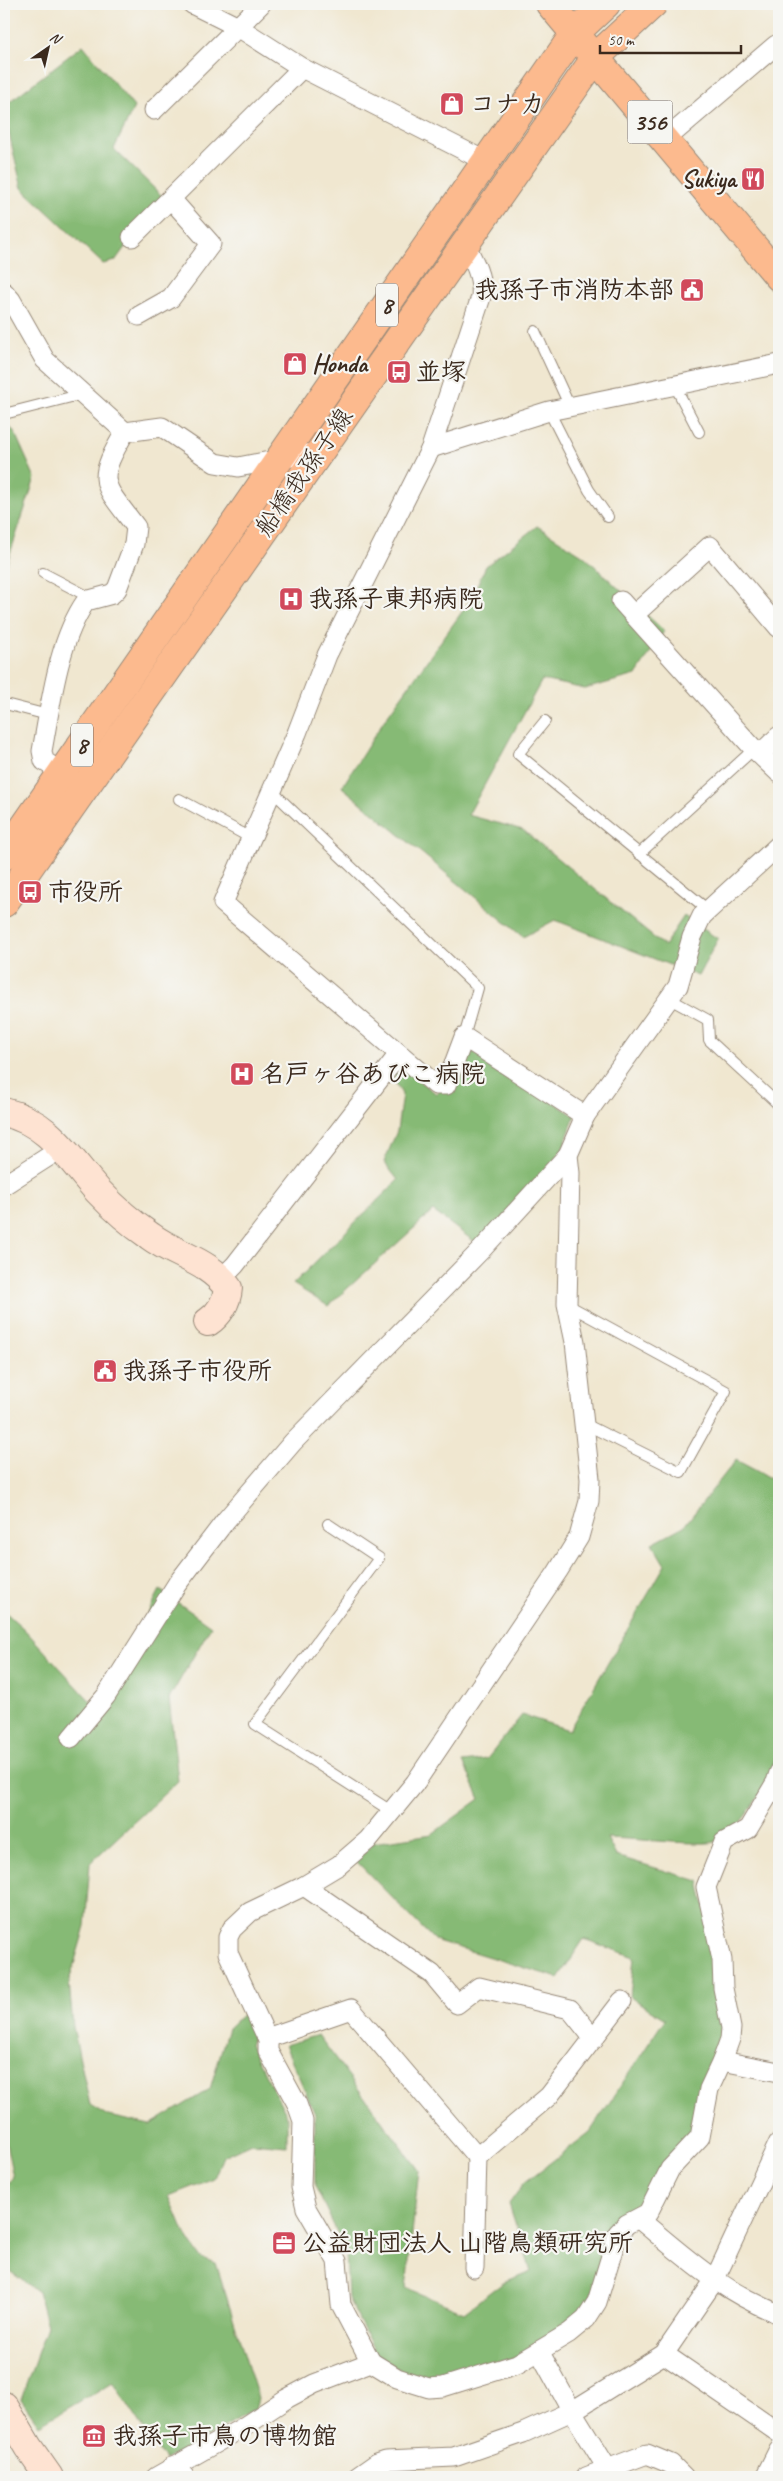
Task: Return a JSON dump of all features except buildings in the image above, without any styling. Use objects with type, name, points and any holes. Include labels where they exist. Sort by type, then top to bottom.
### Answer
[{"type":"main road","name":"356","points":[[550,4],[779,277]]},
{"type":"main road","name":"船橋我孫子線","points":[[4,903],[74,781],[280,459],[575,33],[606,4]]},
{"type":"main road","name":"船橋我孫子線","points":[[4,856],[74,781],[318,452],[596,57],[653,4]]},
{"type":"street","points":[[192,4],[238,26],[302,68],[487,162]]},
{"type":"street","points":[[154,110],[261,4]]},
{"type":"street","points":[[664,140],[776,45],[779,48]]},
{"type":"street","points":[[132,237],[302,68]]},
{"type":"street","points":[[139,316],[171,298],[211,244],[171,199]]},
{"type":"street","points":[[464,243],[476,265],[482,287],[481,297],[431,448],[327,655],[297,733],[223,904],[436,1085],[446,1085],[464,1037],[585,1116]]},
{"type":"street","points":[[4,292],[11,300],[46,360],[125,432],[162,427],[215,463],[238,467],[318,452]]},
{"type":"street","points":[[431,448],[549,411],[779,364]]},
{"type":"street","points":[[74,781],[42,757],[48,715],[63,652],[76,616],[86,601],[112,594],[117,589],[134,544],[136,528],[111,494],[105,479],[106,467],[125,432]]},
{"type":"street","points":[[634,615],[710,546],[779,628]]},
{"type":"street","points":[[621,601],[757,752],[779,773]]},
{"type":"street","points":[[757,752],[779,736]]},
{"type":"street","points":[[71,1738],[106,1696],[177,1584],[226,1520],[274,1463],[292,1442],[483,1248],[568,1155],[585,1116],[678,986],[692,937],[702,916],[779,845]]},
{"type":"street","points":[[222,1278],[235,1265],[398,1054]]},
{"type":"street","points":[[4,1112],[33,1122],[49,1133],[98,1191],[123,1216],[165,1247],[202,1264],[222,1278],[228,1288],[228,1298],[213,1319],[208,1322]]},
{"type":"street","points":[[4,1185],[62,1148]]},
{"type":"street","points":[[568,1155],[570,1173],[567,1304],[575,1342],[590,1479],[589,1500],[579,1537],[430,1761],[368,1840],[339,1865],[304,1886],[250,1912],[236,1922],[228,1937],[228,1953],[267,2038],[268,2051],[297,2104],[303,2121],[302,2187],[306,2208],[337,2261],[341,2305],[371,2362],[397,2378],[430,2388],[443,2387],[517,2364],[570,2333],[586,2319],[597,2302],[618,2234],[627,2224],[648,2213],[670,2169],[700,2137],[709,2089],[730,2039],[731,2028],[723,1988],[722,1960],[706,1887],[724,1842],[748,1829],[776,1782],[779,1773]]},
{"type":"street","points":[[304,1886],[432,1974],[457,2004],[479,1987],[570,2009],[594,2039]]},
{"type":"street","points":[[477,2157],[549,2096],[622,2001]]},
{"type":"street","points":[[267,2038],[351,2009],[477,2157],[474,2268]]},
{"type":"street","points":[[722,2061],[779,2072]]},
{"type":"street","points":[[357,2477],[377,2463],[386,2460],[462,2455],[523,2433],[572,2411],[664,2354],[714,2281],[779,2142]]},
{"type":"street","points":[[639,2219],[714,2281],[739,2296],[779,2314]]},
{"type":"street","points":[[539,2351],[572,2411],[607,2468]]},
{"type":"street","points":[[664,2354],[779,2433]]},
{"type":"street","points":[[171,2474],[286,2399],[314,2384],[371,2362]]},
{"type":"street","points":[[4,2406],[28,2447],[49,2477]]},
{"type":"street","points":[[765,2477],[779,2449]]},
{"type":"street","points":[[586,2477],[647,2454],[671,2464],[684,2477]]},
{"type":"lane","points":[[535,331],[570,407]]},
{"type":"lane","points":[[675,386],[699,432]]},
{"type":"lane","points":[[4,414],[83,394]]},
{"type":"lane","points":[[549,411],[589,490],[608,517]]},
{"type":"lane","points":[[43,573],[93,599]]},
{"type":"lane","points":[[4,704],[48,715]]},
{"type":"lane","points":[[545,721],[518,754],[708,910]]},
{"type":"lane","points":[[638,854],[757,752]]},
{"type":"lane","points":[[271,790],[478,988],[464,1037]]},
{"type":"lane","points":[[179,799],[251,838]]},
{"type":"lane","points":[[668,998],[708,1020],[709,1040],[779,1106]]},
{"type":"lane","points":[[567,1304],[726,1391],[682,1472],[585,1424]]},
{"type":"lane","points":[[328,1524],[379,1558],[255,1724],[392,1811]]},
{"type":"green space","points":[[83,45],[134,107],[114,149],[162,196],[115,261],[103,264],[22,188],[4,113],[4,106]]},
{"type":"green space","points":[[4,423],[14,431],[35,478],[4,572]]},
{"type":"green space","points":[[537,526],[584,556],[664,631],[636,675],[585,689],[542,680],[468,815],[523,830],[664,946],[684,916],[718,939],[698,976],[555,920],[523,937],[342,787],[383,722],[469,602],[486,566]]},
{"type":"green space","points":[[465,1047],[575,1116],[562,1151],[479,1245],[433,1211],[328,1306],[293,1284],[398,1180],[384,1162],[397,1131],[402,1094],[394,1081],[395,1071],[404,1070],[437,1094]]},
{"type":"green space","points":[[736,1460],[779,1483],[779,1748],[763,1788],[747,1814],[727,1835],[715,1842],[696,1843],[607,1838],[616,1856],[699,1881],[713,1946],[724,2036],[694,2132],[656,2181],[600,2276],[581,2317],[514,2358],[437,2381],[410,2376],[377,2356],[348,2298],[346,2251],[315,2186],[315,2114],[285,2045],[318,2035],[419,2170],[406,2288],[464,2312],[503,2282],[531,2271],[509,2204],[524,2183],[590,2132],[665,2019],[630,1997],[634,1957],[584,1939],[558,1978],[434,1940],[356,1861],[373,1843],[432,1834],[480,1799],[463,1762],[487,1759],[522,1715],[569,1730],[665,1565],[652,1543],[684,1526]]},
{"type":"green space","points":[[160,1590],[211,1626],[169,1699],[178,1781],[90,1863],[85,1927],[69,1981],[73,2027],[90,2105],[108,2116],[150,2125],[210,2089],[228,2028],[245,2012],[256,2032],[250,2045],[287,2116],[287,2146],[251,2143],[223,2156],[214,2178],[169,2196],[184,2232],[201,2258],[216,2263],[258,2398],[255,2409],[165,2461],[113,2382],[39,2425],[21,2399],[47,2326],[38,2292],[4,2267],[4,2188],[13,2177],[4,2133],[4,1611],[24,1629],[106,1718],[129,1650]]},
{"type":"place","name":"コナカ","points":[[452,104]]},
{"type":"place","name":"Sukiya","points":[[753,179]]},
{"type":"place","name":"我孫子市消防本部","points":[[692,290]]},
{"type":"place","name":"Honda","points":[[295,364]]},
{"type":"place","name":"並塚","points":[[399,372]]},
{"type":"place","name":"我孫子東邦病院","points":[[291,599]]},
{"type":"place","name":"市役所","points":[[30,892]]},
{"type":"place","name":"名戸ヶ谷あびこ病院","points":[[242,1074]]},
{"type":"place","name":"我孫子市役所","points":[[105,1371]]},
{"type":"place","name":"公益財団法人 山階鳥類研究所","points":[[284,2243]]},
{"type":"place","name":"我孫子市鳥の博物館","points":[[94,2436]]}]
